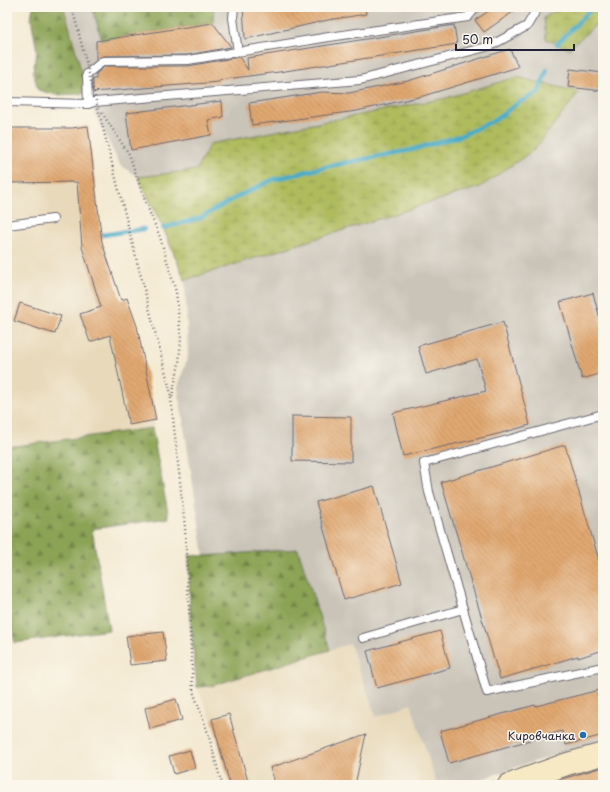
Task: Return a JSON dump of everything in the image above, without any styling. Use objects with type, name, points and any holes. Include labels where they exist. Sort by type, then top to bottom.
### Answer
[{"type":"street","points":[[509,785],[567,764],[603,754]]},
{"type":"lane","points":[[234,7],[233,18],[238,52]]},
{"type":"lane","points":[[91,103],[87,74],[102,61],[188,60],[468,18],[476,7]]},
{"type":"lane","points":[[7,102],[91,103],[360,80],[490,46],[527,26],[538,7]]},
{"type":"lane","points":[[7,225],[53,219]]},
{"type":"lane","points":[[603,414],[424,463],[429,492],[487,692],[603,667]]},
{"type":"lane","points":[[363,638],[463,609]]},
{"type":"path","points":[[72,7],[172,399],[185,527],[193,691],[208,733],[222,785]]},
{"type":"path","points":[[91,103],[129,154],[145,201],[160,236],[176,292],[181,339],[179,363],[172,399]]},
{"type":"shaded area","points":[[65,7],[92,7],[102,40],[213,23],[214,7],[603,7],[603,741],[520,766],[465,785],[437,785],[411,704],[376,717],[350,644],[330,650],[298,549],[204,556],[178,387],[188,356],[185,280],[480,187],[517,77],[196,170],[138,177],[120,165],[93,110]]},
{"type":"shaded area","points":[[88,126],[102,242],[121,300],[127,298],[137,326],[156,420],[152,428],[7,447],[7,128],[72,128]]},
{"type":"shaded area","points":[[7,604],[15,643],[7,644]]},
{"type":"shaded area","points":[[350,644],[376,717],[411,704],[437,785],[230,785],[212,719],[197,687],[211,686]]},
{"type":"green space","points":[[33,7],[64,7],[86,87],[83,94],[56,95],[38,90],[33,71],[37,51],[31,18]]},
{"type":"green space","points":[[92,7],[214,7],[213,23],[102,40]]},
{"type":"green space","points":[[561,7],[603,7],[603,18],[569,49],[546,39],[544,18]]},
{"type":"green space","points":[[517,77],[579,92],[535,149],[480,187],[185,280],[163,228],[138,177],[196,170],[210,144],[446,98]]},
{"type":"green space","points":[[152,428],[169,518],[92,529],[109,630],[15,643],[7,604],[7,447]]},
{"type":"green space","points":[[298,549],[330,650],[211,686],[197,687],[190,618],[189,555],[204,556]]},
{"type":"building","points":[[243,7],[365,7],[366,14],[328,20],[245,39]]},
{"type":"building","points":[[495,7],[520,7],[484,32],[475,20]]},
{"type":"building","points":[[213,23],[231,47],[188,55],[103,56],[96,60],[96,41]]},
{"type":"building","points":[[454,25],[457,44],[219,80],[219,82],[93,92],[93,79],[96,79],[96,74],[105,66],[188,66],[239,57],[248,70],[247,58]]},
{"type":"building","points":[[510,49],[518,67],[423,96],[357,111],[252,125],[249,103],[322,92],[349,93],[408,81]]},
{"type":"building","points":[[570,69],[603,73],[603,91],[568,87]]},
{"type":"building","points":[[222,101],[223,117],[208,120],[211,135],[131,150],[126,113]]},
{"type":"building","points":[[88,126],[102,242],[121,300],[127,298],[137,326],[156,420],[129,425],[110,335],[90,342],[80,314],[101,307],[82,247],[77,182],[7,183],[7,128],[72,128]]},
{"type":"building","points":[[593,293],[603,330],[603,373],[582,379],[560,302]]},
{"type":"building","points":[[20,303],[61,316],[55,334],[14,321]]},
{"type":"building","points":[[503,322],[530,425],[403,456],[393,413],[486,391],[477,359],[426,374],[418,346]]},
{"type":"building","points":[[292,416],[351,417],[351,462],[292,461]]},
{"type":"building","points":[[565,445],[603,574],[603,650],[500,679],[441,482]]},
{"type":"building","points":[[374,486],[402,583],[344,600],[316,502]]},
{"type":"building","points":[[440,631],[450,668],[377,688],[367,651]]},
{"type":"building","points":[[163,632],[167,661],[130,665],[126,636]]},
{"type":"building","points":[[603,689],[603,735],[566,745],[562,731],[449,763],[440,731],[535,705],[536,706]]},
{"type":"building","points":[[176,699],[182,720],[150,729],[145,708]]},
{"type":"building","points":[[229,714],[249,785],[230,785],[212,719]]},
{"type":"building","points":[[366,734],[355,785],[276,785],[270,768]]},
{"type":"building","points":[[190,750],[195,768],[174,774],[169,756]]},
{"type":"building","points":[[603,767],[603,785],[552,785],[552,783],[562,779]]},
{"type":"waterway","points":[[557,44],[593,7]]},
{"type":"waterway","points":[[163,228],[200,218],[237,197],[272,180],[329,166],[411,150],[460,136],[495,120],[519,102],[538,93],[547,70]]},
{"type":"waterway","points":[[102,235],[144,229]]},
{"type":"place","name":"Кировчанка","points":[[583,735]]}]
